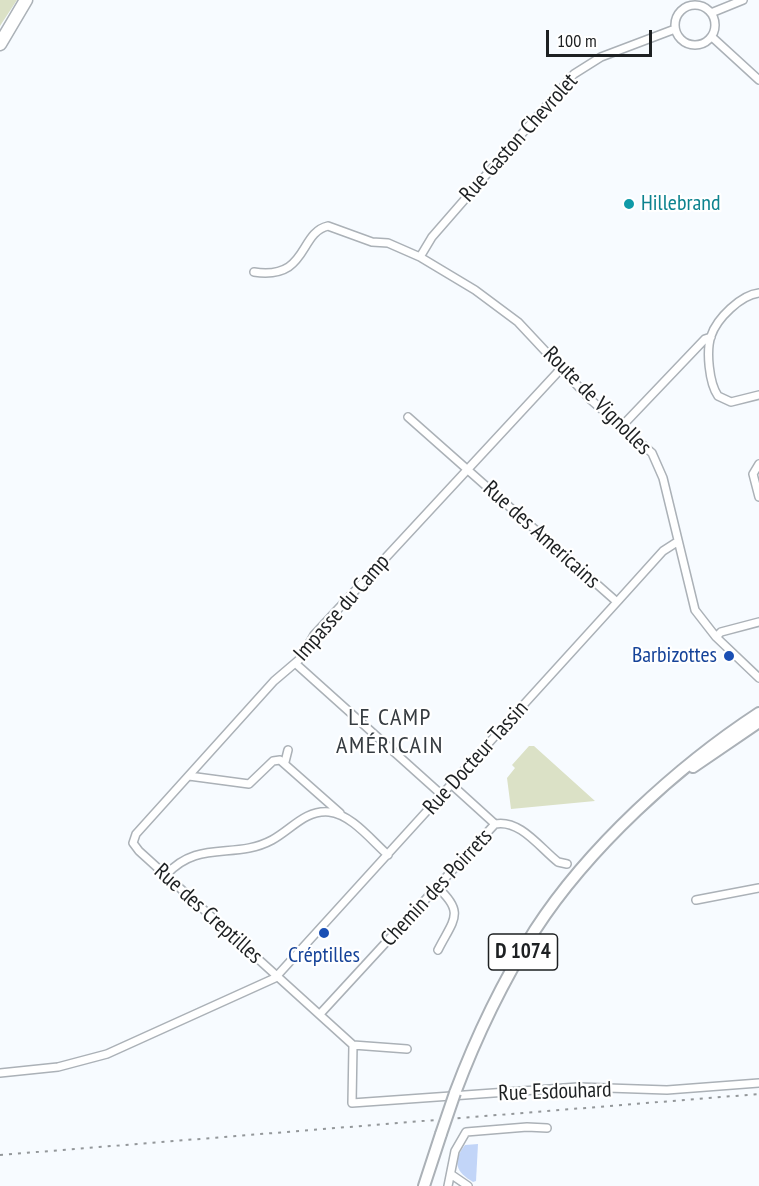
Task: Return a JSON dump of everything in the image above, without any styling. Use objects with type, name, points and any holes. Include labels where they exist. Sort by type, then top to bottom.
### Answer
[{"type":"highway","points":[[0,44],[26,0]]},
{"type":"main road","name":"D 1074","points":[[424,1186],[455,1093],[488,1017],[536,929],[581,871],[619,829],[706,749],[759,713]]},
{"type":"main road","name":"D 1074","points":[[667,784],[759,722]]},
{"type":"street","points":[[678,0],[684,8]]},
{"type":"street","points":[[711,14],[743,0]]},
{"type":"street","points":[[696,5],[711,14],[715,25],[712,37],[701,45],[687,44],[677,35],[676,17],[684,8],[696,5]]},
{"type":"street","name":"Rue Gaston Chevrolet","points":[[422,258],[432,237],[574,74],[600,57],[675,29]]},
{"type":"street","points":[[712,37],[759,80]]},
{"type":"street","name":"Route de Vignolles","points":[[254,272],[276,274],[282,271],[296,261],[315,232],[328,226],[372,242],[387,243],[422,258],[462,281],[507,314],[591,400],[652,453],[663,478],[695,610],[716,637],[759,678]]},
{"type":"street","points":[[759,292],[740,300],[711,337],[711,380],[718,396],[731,402],[759,395]]},
{"type":"street","points":[[622,426],[705,339],[711,337]]},
{"type":"street","name":"Impasse du Camp","points":[[139,851],[133,843],[136,834],[274,681],[295,663],[314,635],[466,468],[557,373],[560,367]]},
{"type":"street","name":"Rue des Americains","points":[[408,417],[617,602]]},
{"type":"street","points":[[759,464],[753,474],[759,497]]},
{"type":"street","name":"Rue Docteur Tassin","points":[[0,1073],[58,1067],[107,1054],[277,976],[663,551],[677,542]]},
{"type":"street","points":[[716,637],[721,632],[759,622]]},
{"type":"street","points":[[295,663],[442,795]]},
{"type":"street","points":[[285,762],[288,750]]},
{"type":"street","points":[[189,776],[249,784],[273,761],[285,762],[388,855]]},
{"type":"street","points":[[452,785],[495,824]]},
{"type":"street","points":[[166,875],[179,862],[192,855],[250,847],[272,840],[308,815],[328,812],[344,817]]},
{"type":"street","name":"Chemin des Poirrets","points":[[320,1014],[495,824],[506,823],[518,828],[558,862],[567,864]]},
{"type":"street","name":"Rue des Creptilles","points":[[139,851],[277,976]]},
{"type":"street","points":[[437,887],[450,899],[455,908],[454,918],[438,950]]},
{"type":"street","points":[[696,900],[759,888]]},
{"type":"street","points":[[277,976],[353,1045],[407,1048]]},
{"type":"street","name":"Rue Esdouhard","points":[[353,1045],[352,1103],[578,1087],[667,1090],[759,1083]]},
{"type":"street","points":[[448,1186],[452,1175],[455,1150],[466,1132],[527,1126],[547,1128]]},
{"type":"street","points":[[452,1175],[468,1186]]},
{"type":"green space","points":[[0,0],[17,0],[0,26]]},
{"type":"green space","points":[[529,746],[534,746],[595,801],[511,809],[507,778],[515,768],[512,765]]},
{"type":"water","points":[[478,1144],[476,1181],[473,1182],[463,1174],[457,1162],[465,1145]]},
{"type":"railway","points":[[0,1155],[759,1094]]},
{"type":"place","name":"Hillebrand","points":[[629,204]]},
{"type":"place","name":"Barbizottes","points":[[729,656]]},
{"type":"place","name":"Créptilles","points":[[324,933]]},
{"type":"district","name":"LE CAMP AMÉRICAIN","points":[[390,732]]}]
